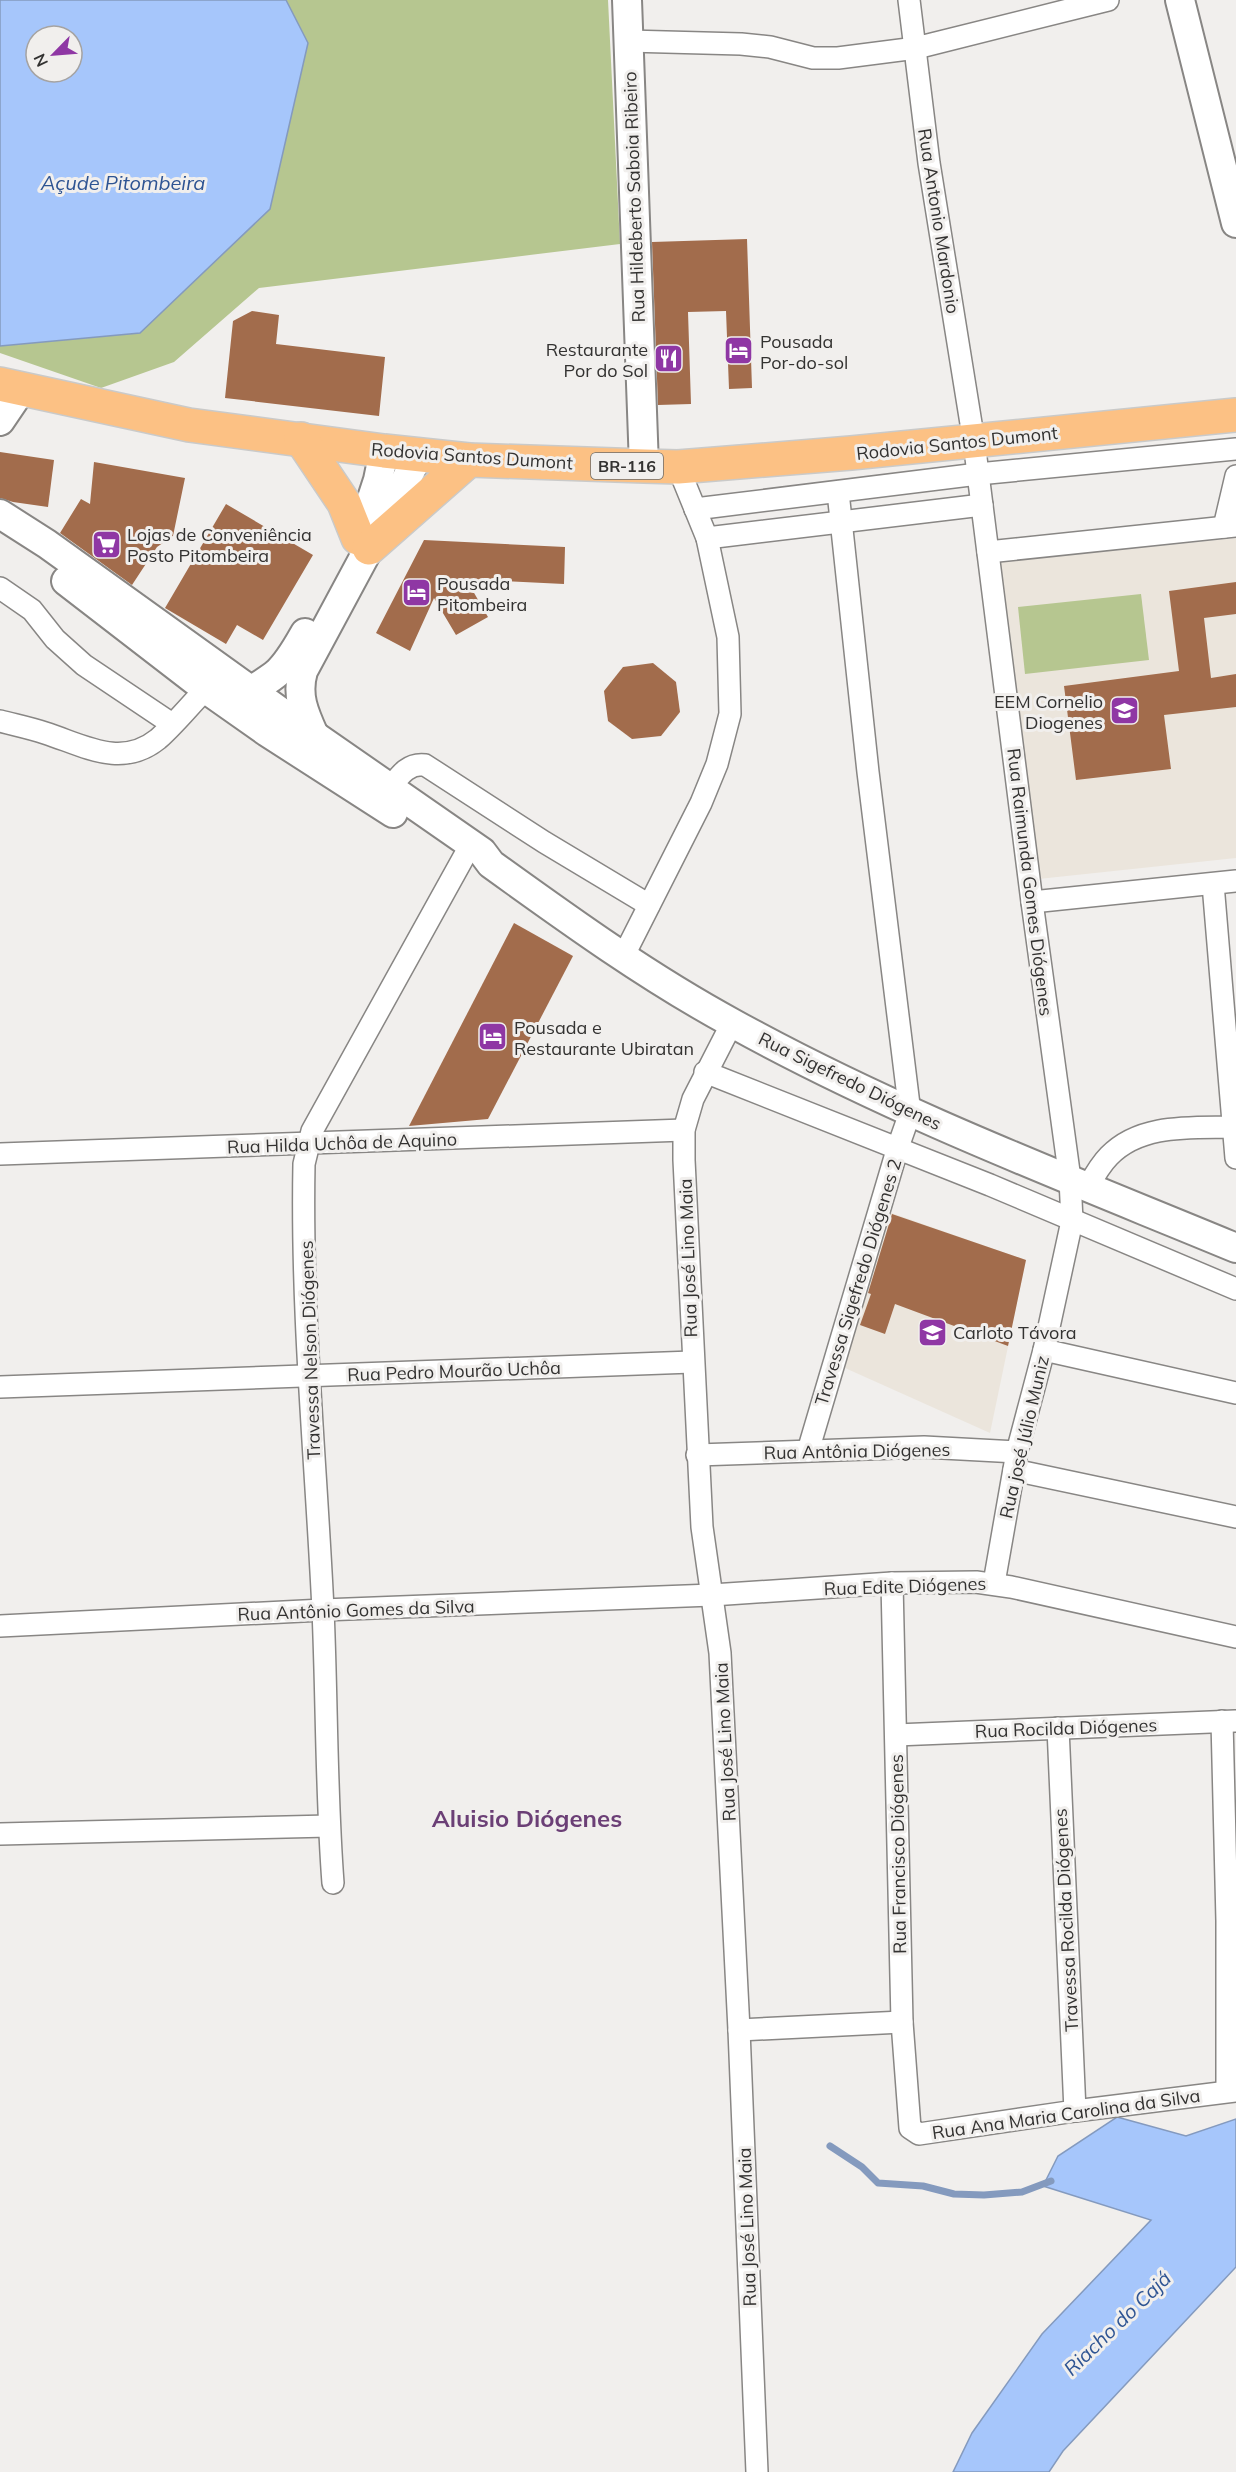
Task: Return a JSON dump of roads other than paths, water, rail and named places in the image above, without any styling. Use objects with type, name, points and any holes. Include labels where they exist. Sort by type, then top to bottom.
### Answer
[{"type":"highway","name":"Rodovia Santos Dumont","points":[[11,387],[189,425],[384,451],[469,460],[678,467],[974,442],[1236,415]]},
{"type":"highway","points":[[301,440],[344,503],[364,543],[469,460]]},
{"type":"main road","name":"Rua Hildeberto Saboia Ribeiro","points":[[627,0],[645,466]]},
{"type":"main road","points":[[1180,0],[1236,223]]},
{"type":"main road","points":[[1197,0],[1236,151]]},
{"type":"main road","points":[[0,421],[11,387]]},
{"type":"main road","points":[[314,735],[304,714],[300,684],[303,671],[364,543],[384,451]]},
{"type":"main road","points":[[242,700],[289,661],[419,455]]},
{"type":"main road","points":[[0,514],[47,544],[242,700],[467,850]]},
{"type":"main road","points":[[0,530],[206,689],[242,700],[314,735],[390,788],[467,850]]},
{"type":"main road","name":"Rua Sigefredo Diógenes","points":[[467,850],[486,855],[491,864],[623,957],[732,1023],[808,1064],[910,1113],[1236,1248]]},
{"type":"street","name":"Rua Antonio Mardonio","points":[[909,0],[929,163],[974,442]]},
{"type":"street","points":[[628,41],[741,44],[770,47],[813,58],[838,58],[916,48],[1108,0]]},
{"type":"street","name":"Rua Raimunda Gomes Diógenes","points":[[974,442],[1032,902],[1079,1183],[1072,1221]]},
{"type":"street","points":[[695,509],[978,474],[1236,449]]},
{"type":"street","points":[[623,957],[701,803],[717,764],[730,714],[728,637],[707,538],[678,467]]},
{"type":"street","points":[[988,552],[1230,527],[1236,476]]},
{"type":"street","points":[[838,492],[869,784],[910,1113]]},
{"type":"street","points":[[707,538],[982,505]]},
{"type":"street","points":[[0,588],[32,610],[55,639],[84,665],[172,724]]},
{"type":"street","points":[[0,721],[44,733],[96,752],[120,755],[137,751],[157,739],[206,689]]},
{"type":"street","points":[[390,788],[409,767],[416,764],[425,765],[544,842],[649,905]]},
{"type":"street","name":"Travessa Nelson Diógenes","points":[[333,1883],[329,1826],[323,1610],[309,1376],[304,1164],[308,1144],[324,1108],[467,850]]},
{"type":"street","points":[[1032,902],[1236,881]]},
{"type":"street","points":[[1213,884],[1236,1158]]},
{"type":"street","name":"Rua José Lino Maia","points":[[732,1023],[705,1072],[693,1099],[684,1130],[697,1455],[705,1554],[720,1653],[739,2030],[757,2472]]},
{"type":"street","points":[[705,1072],[898,1147],[1236,1289]]},
{"type":"street","name":"Travessa Sigefredo Diógenes 2","points":[[808,1451],[910,1113]]},
{"type":"street","points":[[1079,1183],[1114,1151],[1153,1132],[1169,1128],[1233,1127]]},
{"type":"street","name":"Rua Hilda Uchôa de Aquino","points":[[0,1154],[684,1130]]},
{"type":"street","name":"Rua josé Júlio Muniz","points":[[994,1583],[1016,1461],[1044,1350],[1072,1221]]},
{"type":"street","points":[[1044,1350],[1236,1393]]},
{"type":"street","name":"Rua Pedro Mourão Uchôa","points":[[0,1387],[692,1362]]},
{"type":"street","name":"Rua Antônia Diógenes","points":[[697,1455],[924,1447],[1016,1461],[1236,1517]]},
{"type":"street","name":"Rua Edite Diógenes","points":[[712,1596],[892,1583],[994,1583],[1236,1636]]},
{"type":"street","name":"Rua Francisco Diógenes","points":[[892,1583],[902,2022],[909,2125]]},
{"type":"street","name":"Rua Antônio Gomes da Silva","points":[[0,1626],[323,1610],[712,1596]]},
{"type":"street","points":[[1229,1721],[1227,1921],[1231,2091]]},
{"type":"street","name":"Rua Rocilda Diógenes","points":[[896,1735],[1229,1721]]},
{"type":"street","name":"Travessa Rocilda Diógenes","points":[[1058,1728],[1075,2111]]},
{"type":"street","points":[[0,1834],[329,1826]]},
{"type":"street","points":[[739,2030],[902,2022]]},
{"type":"street","name":"Rua Ana Maria Carolina da Silva","points":[[909,2125],[913,2132],[919,2134],[1231,2091]]},
{"type":"water","name":"Açude Pitombeira","points":[[0,0],[286,0],[308,43],[270,209],[140,333],[0,346]]},
{"type":"water","name":"Riacho do Cajá","points":[[1117,2117],[1186,2136],[1236,2119],[1236,2267],[1063,2451],[1049,2472],[953,2472],[972,2433],[1042,2334],[1151,2220],[1043,2186],[1058,2156]]},
{"type":"waterway","points":[[830,2146],[862,2167],[878,2183],[923,2186],[954,2194],[984,2195],[1022,2192],[1051,2181]]},
{"type":"place","name":"Pousada Por-do-sol","points":[[739,351]]},
{"type":"place","name":"Restaurante Por do Sol","points":[[669,359]]},
{"type":"place","name":"Lojas de Conveniência Posto Pitombeira","points":[[106,544]]},
{"type":"place","name":"Pousada Pitombeira","points":[[416,593]]},
{"type":"place","name":"EEM Cornelio Diogenes","points":[[1124,711]]},
{"type":"place","name":"Pousada e Restaurante Ubiratan","points":[[493,1037]]},
{"type":"place","name":"Carloto Távora","points":[[932,1332]]},
{"type":"district","name":"Aluisio Diógenes","points":[[527,1818]]}]
